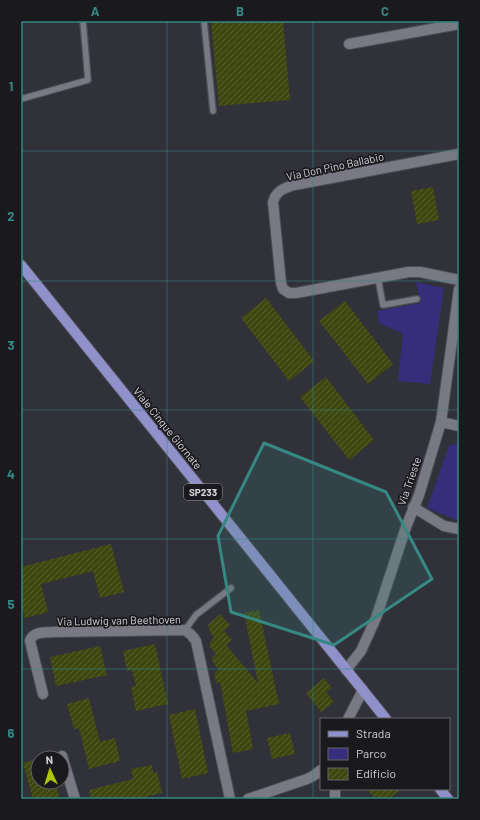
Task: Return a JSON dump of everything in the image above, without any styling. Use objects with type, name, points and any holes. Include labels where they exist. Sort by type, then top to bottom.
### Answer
[{"type":"main road","name":"Viale Cinque Giornate","points":[[21,266],[385,718]]},
{"type":"main road","points":[[441,790],[448,799]]},
{"type":"street","points":[[349,44],[459,24]]},
{"type":"street","name":"Via Don Pino Ballabio","points":[[459,154],[294,185],[281,190],[275,196],[274,202],[281,283],[283,289],[288,293],[296,293],[409,272],[420,272],[459,280]]},
{"type":"street","name":"Via Trieste","points":[[346,670],[361,651],[376,618],[441,422],[459,289]]},
{"type":"street","points":[[441,422],[459,426]]},
{"type":"street","points":[[414,507],[444,526],[459,529]]},
{"type":"street","name":"Via Ludwig van Beethoven","points":[[43,694],[30,641],[34,634],[54,632],[185,630],[194,636],[196,641],[230,799]]},
{"type":"street","points":[[349,718],[363,690]]},
{"type":"street","points":[[248,799],[307,779],[320,771]]},
{"type":"street","points":[[70,782],[75,799]]},
{"type":"lane","points":[[21,99],[88,80],[83,21]]},
{"type":"lane","points":[[204,21],[213,111]]},
{"type":"lane","points":[[378,278],[383,305],[417,298]]},
{"type":"lane","points":[[185,630],[196,615],[231,588]]},
{"type":"highlighted area","points":[[264,443],[386,492],[432,579],[334,645],[231,612],[218,536]]},
{"type":"green space","points":[[416,282],[444,288],[430,384],[398,381],[403,334],[379,323],[377,311],[420,303]]},
{"type":"green space","points":[[457,443],[459,444],[459,521],[427,508],[449,446]]},
{"type":"building","points":[[211,21],[283,21],[290,100],[219,106]]},
{"type":"building","points":[[433,187],[439,220],[417,224],[411,191]]},
{"type":"building","points":[[266,298],[314,361],[289,381],[241,318]]},
{"type":"building","points":[[345,301],[393,364],[368,384],[319,321]]},
{"type":"building","points":[[326,377],[374,440],[349,460],[300,397]]},
{"type":"building","points":[[111,544],[124,592],[100,598],[93,571],[41,584],[48,612],[25,618],[21,602],[21,567]]},
{"type":"building","points":[[259,610],[279,704],[246,711],[253,749],[233,753],[220,682],[216,683],[214,674],[219,669],[214,664],[212,658],[216,654],[210,647],[210,642],[214,638],[208,625],[220,614],[230,625],[224,631],[232,640],[226,645],[258,683],[244,613]]},
{"type":"building","points":[[155,644],[168,704],[136,711],[131,687],[136,686],[132,670],[127,671],[123,651]]},
{"type":"building","points":[[100,646],[107,675],[56,686],[50,657]]},
{"type":"building","points":[[324,678],[332,688],[326,692],[334,702],[321,712],[306,693]]},
{"type":"building","points":[[89,698],[100,742],[115,738],[120,761],[89,769],[79,728],[74,729],[67,704]]},
{"type":"building","points":[[195,709],[208,773],[182,779],[169,715]]},
{"type":"building","points":[[290,733],[295,754],[272,759],[267,738]]},
{"type":"building","points":[[30,761],[30,788],[23,763]]},
{"type":"building","points":[[152,765],[153,773],[157,772],[162,793],[137,799],[91,799],[89,790],[133,779],[131,769]]},
{"type":"building","points":[[30,790],[57,790],[60,799],[33,799]]},
{"type":"building","points":[[368,790],[400,790],[389,799],[375,799]]}]
